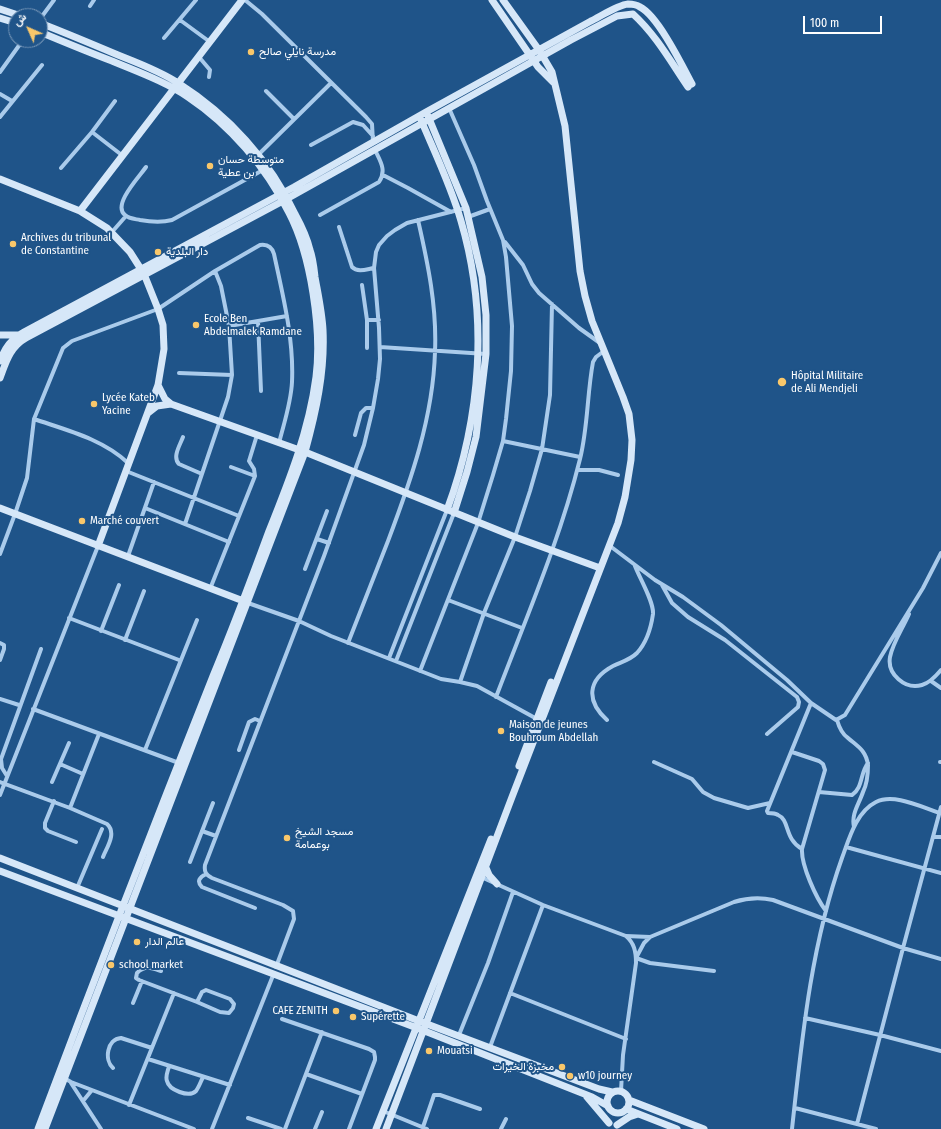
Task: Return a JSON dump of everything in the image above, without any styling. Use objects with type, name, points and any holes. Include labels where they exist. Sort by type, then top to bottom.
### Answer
[{"type":"main road","points":[[80,211],[242,0]]},
{"type":"main road","points":[[492,0],[542,72],[553,82]]},
{"type":"main road","points":[[480,877],[486,868],[618,523],[626,497],[632,440],[626,405],[592,321],[582,284],[565,126],[553,82],[552,72],[541,53],[503,0]]},
{"type":"main road","points":[[0,378],[6,349],[19,335],[283,197],[374,143],[424,118],[541,53],[617,8],[628,4],[637,5],[647,12],[664,34],[690,85],[648,29],[633,14],[617,16],[541,53]]},
{"type":"main road","points":[[38,1129],[45,1123],[61,1077],[302,451],[316,376],[318,327],[305,255],[297,231],[283,197],[258,154],[241,134],[227,121],[178,83],[135,61],[48,26]]},
{"type":"main road","points":[[48,35],[155,79],[189,98],[218,121],[241,144],[283,197]]},
{"type":"main road","points":[[424,118],[450,108],[532,58]]},
{"type":"main road","points":[[424,118],[466,208],[483,285],[486,315],[486,354],[476,437],[467,472],[451,512]]},
{"type":"main road","points":[[424,118],[470,257],[476,295],[478,353],[475,399],[469,439],[451,512]]},
{"type":"main road","points":[[0,179],[80,211],[93,218],[112,232],[130,252],[142,271],[163,325],[164,349],[158,385],[98,546]]},
{"type":"main road","points":[[6,349],[142,271]]},
{"type":"main road","points":[[6,349],[0,336],[19,335]]},
{"type":"main road","points":[[158,385],[165,399],[171,404],[219,422],[258,434],[478,523],[600,568]]},
{"type":"main road","points":[[147,414],[157,406],[171,404]]},
{"type":"main road","points":[[0,508],[245,602]]},
{"type":"main road","points":[[376,1129],[421,1026],[480,877],[536,719],[593,577],[600,568]]},
{"type":"main road","points":[[0,858],[277,966],[598,1100],[615,1112],[623,1111],[638,1114],[677,1129]]},
{"type":"main road","points":[[486,868],[489,876],[497,884]]},
{"type":"main road","points":[[0,871],[274,974],[421,1026],[459,1035],[599,1089],[612,1092],[621,1091],[626,1094],[629,1100],[628,1105],[623,1111],[616,1127]]},
{"type":"main road","points":[[386,1129],[421,1026]]},
{"type":"main road","points":[[608,1126],[609,1108],[607,1100],[612,1092]]},
{"type":"main road","points":[[584,1094],[594,1105],[608,1126]]},
{"type":"main road","points":[[629,1100],[704,1129]]},
{"type":"main road","points":[[616,1127],[624,1120],[638,1114]]},
{"type":"street","points":[[48,8],[54,0]]},
{"type":"street","points":[[90,6],[94,0]]},
{"type":"street","points":[[164,38],[196,0]]},
{"type":"street","points":[[245,0],[262,14],[369,120],[373,128],[374,143]]},
{"type":"street","points":[[180,20],[210,42]]},
{"type":"street","points":[[0,72],[17,48]]},
{"type":"street","points":[[199,57],[208,67],[210,73],[209,77]]},
{"type":"street","points":[[0,117],[42,64]]},
{"type":"street","points":[[258,154],[331,83]]},
{"type":"street","points":[[266,91],[294,119]]},
{"type":"street","points":[[0,94],[12,101]]},
{"type":"street","points":[[60,168],[92,132],[115,101]]},
{"type":"street","points":[[420,671],[478,523],[503,441],[510,379],[512,326],[503,240],[450,108]]},
{"type":"street","points":[[311,145],[353,122],[363,125],[374,143],[383,166],[383,175],[376,184],[320,215]]},
{"type":"street","points":[[92,132],[123,156]]},
{"type":"street","points":[[146,168],[124,198],[122,203],[123,212],[126,216],[148,221],[161,222],[168,221],[263,170]]},
{"type":"street","points":[[383,175],[455,211]]},
{"type":"street","points":[[212,1129],[274,974],[293,923],[294,915],[293,911],[283,905],[212,878],[204,871],[205,865],[284,654],[299,621],[329,543],[364,445],[378,379],[380,347],[374,268],[376,252],[379,245],[387,236],[407,223],[466,208]]},
{"type":"street","points":[[468,217],[490,210]]},
{"type":"street","points":[[112,232],[126,216]]},
{"type":"street","points":[[348,643],[406,493],[418,457],[427,421],[435,352],[434,308],[429,267],[418,220]]},
{"type":"street","points":[[339,227],[354,270],[374,268]]},
{"type":"street","points":[[496,697],[552,551],[565,512],[580,457],[593,362],[603,348],[534,287],[524,265],[503,240]]},
{"type":"street","points":[[0,554],[15,514],[28,472],[34,419],[59,355],[66,345],[72,341],[158,309],[215,271],[260,245],[268,245],[274,254],[287,316],[292,366],[292,383],[289,401],[279,443]]},
{"type":"street","points":[[185,524],[228,396],[232,375],[229,326],[221,286],[215,271]]},
{"type":"street","points":[[362,285],[367,320],[367,348]]},
{"type":"street","points":[[460,682],[484,613],[515,537],[542,449],[550,395],[552,304]]},
{"type":"street","points":[[229,326],[287,316]]},
{"type":"street","points":[[367,320],[379,320]]},
{"type":"street","points":[[258,321],[261,391]]},
{"type":"street","points":[[380,347],[435,352],[486,354]]},
{"type":"street","points":[[179,373],[232,375]]},
{"type":"street","points":[[355,435],[362,412],[366,408],[373,408]]},
{"type":"street","points":[[34,419],[91,439],[113,450],[128,463]]},
{"type":"street","points":[[210,589],[255,476],[255,471],[249,461],[258,434]]},
{"type":"street","points":[[184,437],[176,455],[176,461],[178,464],[202,474]]},
{"type":"street","points":[[503,441],[580,457]]},
{"type":"street","points":[[231,467],[255,476]]},
{"type":"street","points":[[577,470],[604,470],[618,475]]},
{"type":"street","points":[[126,471],[239,516]]},
{"type":"street","points":[[128,556],[154,482]]},
{"type":"street","points":[[145,508],[229,542]]},
{"type":"street","points":[[305,569],[327,511]]},
{"type":"street","points":[[389,658],[451,512]]},
{"type":"street","points":[[396,661],[451,512]]},
{"type":"street","points":[[317,539],[329,543]]},
{"type":"street","points":[[0,795],[2,782],[7,776],[98,546]]},
{"type":"street","points":[[610,546],[721,625],[787,680],[811,703],[830,717],[837,720],[842,731],[848,738],[856,743],[865,755],[868,763],[868,774],[864,790],[854,811],[854,828]]},
{"type":"street","points":[[941,553],[913,605],[894,645],[890,658],[891,669],[895,676],[903,683],[912,686],[922,685],[930,681],[941,670]]},
{"type":"street","points":[[607,720],[600,714],[593,702],[592,690],[594,684],[604,672],[613,666],[630,659],[636,653],[648,636],[653,612],[652,604],[635,565]]},
{"type":"street","points":[[662,584],[672,603],[688,617],[724,640],[797,697],[799,702],[798,707],[767,734]]},
{"type":"street","points":[[101,631],[119,585]]},
{"type":"street","points":[[125,640],[144,591]]},
{"type":"street","points":[[448,600],[522,628]]},
{"type":"street","points":[[245,602],[299,621],[348,643],[441,679],[477,686],[536,719]]},
{"type":"street","points":[[837,720],[845,715],[889,641],[913,605]]},
{"type":"street","points":[[69,618],[179,660]]},
{"type":"street","points":[[145,750],[179,660],[196,620]]},
{"type":"street","points":[[0,643],[4,645],[4,649],[0,660]]},
{"type":"street","points":[[7,776],[2,768],[1,759],[19,705],[41,649]]},
{"type":"street","points":[[930,681],[941,688]]},
{"type":"street","points":[[0,698],[19,705]]},
{"type":"street","points":[[802,849],[790,838],[783,818],[776,814],[768,813],[770,804],[811,703]]},
{"type":"street","points":[[33,709],[182,764]]},
{"type":"street","points":[[239,750],[249,722],[255,719],[260,721]]},
{"type":"street","points":[[70,808],[99,734]]},
{"type":"street","points":[[52,782],[69,743]]},
{"type":"street","points":[[792,752],[819,761],[823,764],[825,770],[802,849],[803,861],[814,892],[826,911]]},
{"type":"street","points":[[654,762],[692,779],[703,792],[714,798],[748,808],[770,804]]},
{"type":"street","points":[[819,792],[855,794],[860,784],[864,769],[868,763]]},
{"type":"street","points":[[60,764],[83,774]]},
{"type":"street","points":[[2,782],[54,801],[104,822],[109,826],[112,834],[103,857]]},
{"type":"street","points":[[792,1129],[805,1018],[815,963],[832,886],[854,828],[869,806],[878,801],[888,799],[898,799],[940,812]]},
{"type":"street","points":[[54,801],[45,823],[45,828],[48,831],[76,842]]},
{"type":"street","points":[[190,862],[213,803]]},
{"type":"street","points":[[857,1124],[941,807]]},
{"type":"street","points":[[78,888],[102,829]]},
{"type":"street","points":[[202,831],[216,836]]},
{"type":"street","points":[[933,837],[941,837]]},
{"type":"street","points":[[846,847],[941,873]]},
{"type":"street","points":[[206,874],[199,880],[202,887],[255,908]]},
{"type":"street","points":[[480,877],[543,905],[626,936],[650,937]]},
{"type":"street","points":[[459,1035],[488,963],[513,892]]},
{"type":"street","points":[[636,958],[644,943],[650,937],[734,902],[753,898],[773,900],[903,948],[941,959]]},
{"type":"street","points":[[490,1047],[543,905]]},
{"type":"street","points":[[621,1091],[636,958],[635,947],[626,936]]},
{"type":"street","points":[[636,958],[650,963],[714,971]]},
{"type":"street","points":[[161,971],[149,967],[141,969],[137,973],[137,980],[198,1002],[226,1014],[231,1011],[234,1004],[230,999],[208,990],[202,992],[198,1002]]},
{"type":"street","points":[[133,1003],[142,981]]},
{"type":"street","points":[[129,1104],[174,993]]},
{"type":"street","points":[[510,993],[626,1039]]},
{"type":"street","points":[[805,1018],[880,1035],[941,1052]]},
{"type":"street","points":[[282,1019],[322,1032],[374,1052],[375,1060],[349,1129]]},
{"type":"street","points":[[285,1129],[322,1032]]},
{"type":"street","points":[[113,1068],[109,1062],[108,1056],[112,1042],[116,1039],[121,1038],[152,1048]]},
{"type":"street","points":[[148,1059],[230,1085]]},
{"type":"street","points":[[170,1066],[166,1077],[167,1083],[171,1087],[183,1093],[191,1094],[196,1091],[203,1077]]},
{"type":"street","points":[[306,1074],[362,1094]]},
{"type":"street","points":[[61,1077],[194,1129]]},
{"type":"street","points":[[71,1082],[101,1129]]},
{"type":"street","points":[[83,1101],[92,1090]]},
{"type":"street","points":[[384,1111],[425,1128],[435,1094],[440,1094],[480,1109]]},
{"type":"street","points":[[795,1108],[876,1129]]},
{"type":"street","points":[[316,1129],[322,1112]]},
{"type":"street","points":[[248,1118],[280,1129]]},
{"type":"street","points":[[501,1129],[506,1119]]},
{"type":"place","name":"مدرسة نايلي صالح","points":[[251,52]]},
{"type":"place","name":"متوسطة حسان بن عطية","points":[[210,166]]},
{"type":"place","name":"Archives du tribunal de Constantine","points":[[13,244]]},
{"type":"place","name":"دار البلدية","points":[[158,252]]},
{"type":"place","name":"Ecole Ben Abdelmalek Ramdane","points":[[196,325]]},
{"type":"place","name":"Hôpital Militaire de Ali Mendjeli","points":[[782,382]]},
{"type":"place","name":"Lycée Kateb Yacine","points":[[94,404]]},
{"type":"place","name":"Marché couvert","points":[[82,521]]},
{"type":"place","name":"Maison de jeunes Bouhroum Abdellah","points":[[501,731]]},
{"type":"place","name":"مسجد الشيخ بوعمامة","points":[[287,838]]},
{"type":"place","name":"عالم الدار","points":[[137,942]]},
{"type":"place","name":"school market","points":[[111,965]]},
{"type":"place","name":"CAFE ZENITH","points":[[336,1011]]},
{"type":"place","name":"Supérette","points":[[353,1017]]},
{"type":"place","name":"Mouatsi","points":[[429,1051]]},
{"type":"place","name":"مخبزة الخيرات","points":[[562,1067]]},
{"type":"place","name":"w10 journey","points":[[570,1076]]}]
